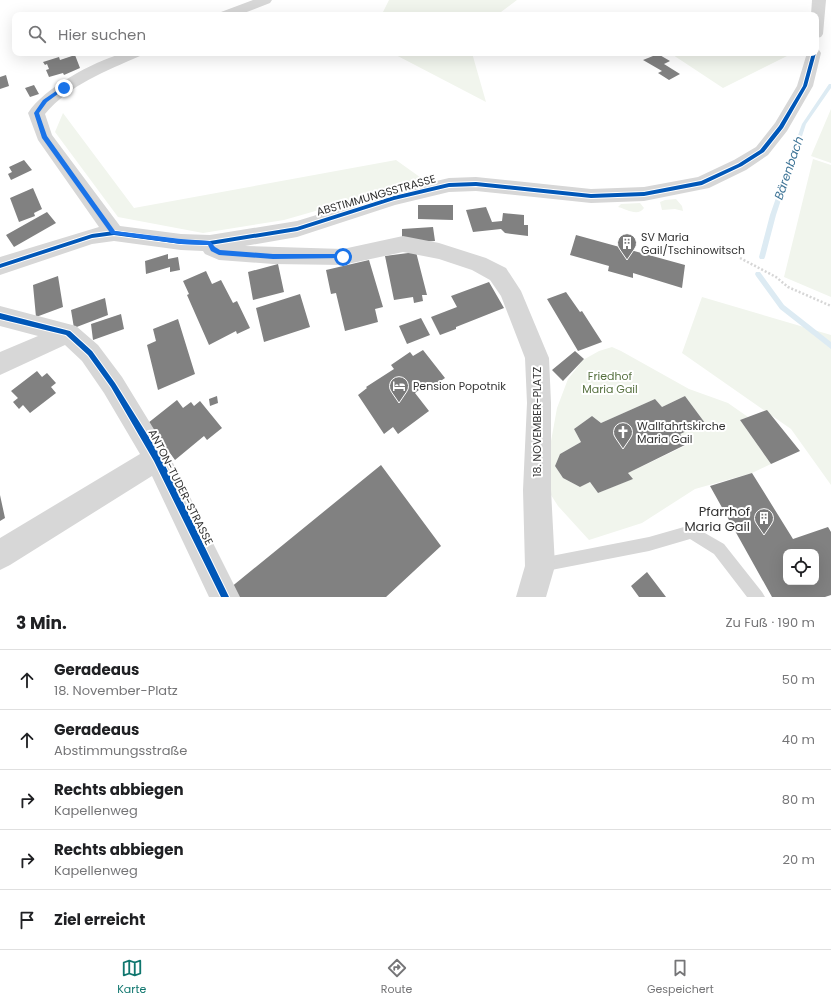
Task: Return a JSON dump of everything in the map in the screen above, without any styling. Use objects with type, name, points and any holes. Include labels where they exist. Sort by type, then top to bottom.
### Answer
[{"type":"street","points":[[234,12],[265,0]]},
{"type":"street","points":[[819,12],[820,0]]},
{"type":"street","points":[[114,233],[44,136],[36,113],[45,101],[64,88],[121,56]]},
{"type":"street","name":"ABSTIMMUNGSSTRASSE","points":[[0,266],[92,236],[114,233],[181,242],[210,243],[297,229],[394,198],[449,185],[476,184],[591,196],[644,194],[702,183],[740,165],[762,151],[781,127],[805,86],[813,56]]},
{"type":"street","name":"18. NOVEMBER-PLATZ","points":[[210,243],[213,249],[219,252],[273,256],[343,257],[403,244],[439,250],[479,264],[498,274],[510,292],[527,330],[537,358],[539,403],[537,490],[540,566],[531,597]]},
{"type":"street","name":"ANTON-TUDER-STRASSE","points":[[0,316],[68,333],[90,353],[113,385],[157,458],[225,597]]},
{"type":"street","points":[[0,364],[68,333]]},
{"type":"street","points":[[0,555],[157,458]]},
{"type":"lane","points":[[540,566],[649,544],[691,532],[719,549],[757,597]]},
{"type":"path","points":[[740,258],[776,277],[788,287],[831,306]]},
{"type":"green space","points":[[389,0],[517,0],[501,12],[383,12]]},
{"type":"green space","points":[[398,56],[473,56],[486,102]]},
{"type":"green space","points":[[675,56],[787,56],[723,88]]},
{"type":"green space","points":[[831,109],[831,163],[811,156]]},
{"type":"green space","points":[[63,113],[134,208],[396,160],[424,180],[284,220],[203,233],[118,217],[55,132]]},
{"type":"green space","points":[[813,159],[831,165],[831,297],[784,277]]},
{"type":"green space","points":[[676,199],[682,206],[683,211],[675,209],[662,210],[660,202]]},
{"type":"green space","points":[[640,203],[644,208],[639,212],[632,212],[618,207],[621,204]]},
{"type":"green space","points":[[702,297],[831,335],[831,485],[791,429],[682,353]]},
{"type":"green space","name":"Friedhof Maria Gail","points":[[612,347],[689,389],[728,403],[748,417],[740,420],[771,464],[752,473],[695,489],[642,523],[589,540],[558,506],[551,495],[548,458],[557,408],[568,379],[583,360],[599,351]],"holes":[[[685,396],[705,423],[680,434],[689,444],[628,473],[632,479],[598,493],[590,482],[580,487],[563,478],[555,466],[560,454],[581,442],[574,429],[592,416],[601,423],[655,399],[662,407]]]},
{"type":"building","points":[[75,56],[80,68],[64,75],[63,73],[49,77],[46,70],[49,69],[47,64],[45,65],[43,62],[59,57],[60,60]]},
{"type":"building","points":[[653,56],[661,56],[670,61],[664,64],[680,74],[669,80],[658,73],[662,71],[643,60]]},
{"type":"building","points":[[6,75],[9,86],[0,89],[0,77]]},
{"type":"building","points":[[34,85],[39,94],[30,97],[25,88]]},
{"type":"building","points":[[24,160],[32,170],[11,180],[8,174],[12,172],[9,167]]},
{"type":"building","points":[[33,188],[42,209],[34,213],[35,216],[19,222],[10,198]]},
{"type":"building","points":[[418,205],[453,205],[453,220],[418,219]]},
{"type":"building","points":[[486,207],[492,222],[502,221],[503,213],[524,215],[524,225],[528,225],[528,236],[505,233],[501,229],[473,232],[466,210]]},
{"type":"building","points":[[47,212],[56,223],[14,247],[6,235]]},
{"type":"building","points":[[433,227],[435,241],[402,243],[402,229]]},
{"type":"building","name":"SV Maria Gail/Tschinowitsch","points":[[576,235],[685,265],[682,288],[633,273],[633,278],[608,271],[609,266],[570,255]]},
{"type":"building","points":[[416,252],[427,295],[422,295],[423,301],[414,303],[413,297],[394,300],[385,256]]},
{"type":"building","points":[[168,254],[168,259],[178,257],[180,270],[170,272],[170,267],[146,274],[145,261]]},
{"type":"building","points":[[369,260],[383,307],[375,309],[378,322],[345,331],[336,293],[331,294],[326,270]]},
{"type":"building","points":[[278,264],[284,292],[253,300],[248,272]]},
{"type":"building","points":[[206,271],[212,284],[221,280],[233,303],[237,301],[250,328],[237,334],[236,331],[209,345],[187,295],[189,294],[183,281]]},
{"type":"building","points":[[58,276],[63,307],[36,317],[33,285]]},
{"type":"building","points":[[489,282],[504,308],[440,335],[431,317],[457,307],[451,296]]},
{"type":"building","points":[[566,292],[580,312],[582,311],[602,342],[578,351],[547,299]]},
{"type":"building","points":[[300,294],[310,327],[264,342],[256,308]]},
{"type":"building","points":[[105,298],[108,315],[74,328],[71,310]]},
{"type":"building","points":[[121,314],[124,329],[93,340],[91,324]]},
{"type":"building","points":[[421,318],[430,335],[407,344],[399,326]]},
{"type":"building","points":[[178,319],[195,374],[158,390],[147,345],[156,341],[153,329]]},
{"type":"building","points":[[423,350],[445,378],[427,390],[424,386],[415,393],[429,411],[398,434],[393,427],[384,434],[358,395],[367,388],[366,387],[394,369],[391,365],[410,352],[413,356]]},
{"type":"building","points":[[575,351],[584,359],[563,381],[552,370]]},
{"type":"building","points":[[37,371],[42,377],[47,373],[56,383],[51,387],[56,393],[30,413],[23,405],[19,409],[13,402],[18,398],[11,391]]},
{"type":"building","points":[[217,396],[218,403],[210,406],[209,399]]},
{"type":"building","name":"Wallfahrtskirche Maria Gail","points":[[685,396],[705,423],[680,434],[689,443],[628,473],[633,479],[598,493],[590,482],[580,487],[563,478],[555,466],[560,454],[581,442],[574,429],[592,416],[601,423],[655,399],[662,407]]},
{"type":"building","points":[[177,400],[183,408],[191,402],[194,406],[200,401],[222,428],[207,440],[204,436],[175,460],[148,423]]},
{"type":"building","points":[[767,410],[800,451],[771,464],[740,420]]},
{"type":"building","points":[[381,465],[441,546],[386,597],[234,597],[230,588]]},
{"type":"building","name":"Pfarrhof Maria Gail","points":[[752,473],[793,539],[828,527],[831,532],[831,595],[825,597],[772,597],[710,486]]},
{"type":"building","points":[[0,495],[5,518],[0,521]]},
{"type":"building","points":[[647,572],[666,597],[639,597],[631,586]]},
{"type":"waterway","name":"Bärenbach","points":[[762,257],[773,215],[804,124],[831,85]]},
{"type":"waterway","name":"Bärenbach","points":[[758,274],[782,307],[831,346]]},
{"type":"cycle path","points":[[0,266],[92,236],[114,233],[181,242],[210,243],[297,229],[394,198],[449,185],[476,184],[591,196],[644,194],[702,183],[740,165],[762,151],[781,127],[805,86],[813,56]]},
{"type":"cycle path","points":[[0,316],[68,333],[90,353],[113,385],[157,458],[225,597]]},
{"type":"place","name":"SV Maria Gail/Tschinowitsch","points":[[627,260]]},
{"type":"place","name":"Pension Popotnik","points":[[399,403]]},
{"type":"place","name":"Wallfahrtskirche Maria Gail","points":[[623,449]]},
{"type":"place","name":"Pfarrhof Maria Gail","points":[[764,535]]},
{"type":"route","points":[[64,88],[45,101],[36,113],[44,136],[114,233],[181,242],[210,243],[213,249],[219,252],[273,256],[343,257]]}]
